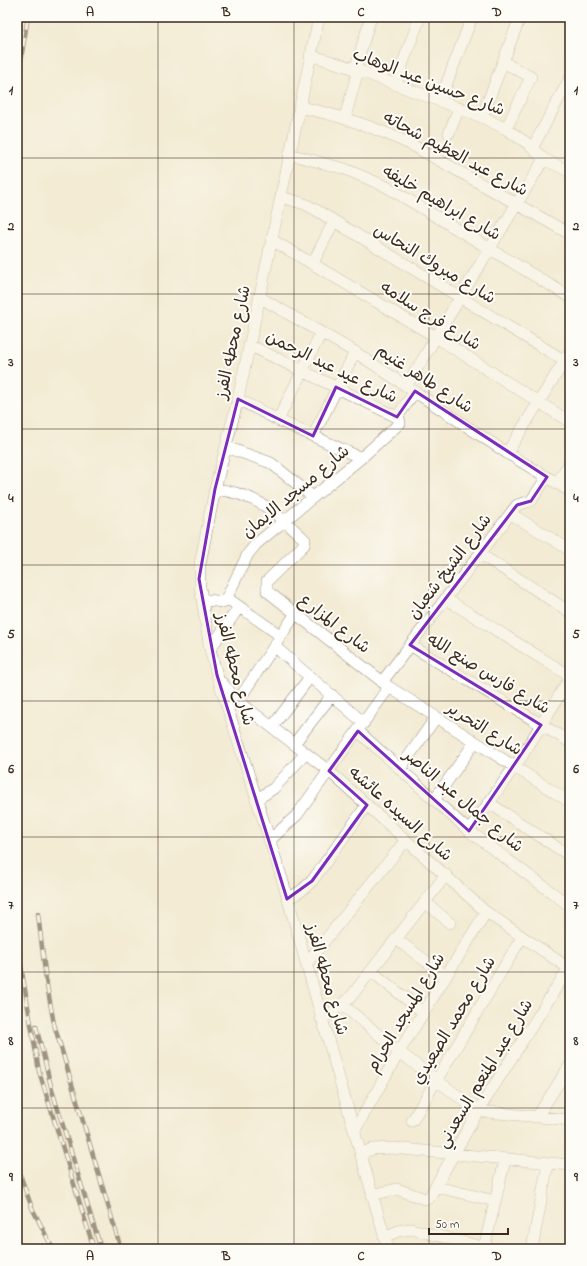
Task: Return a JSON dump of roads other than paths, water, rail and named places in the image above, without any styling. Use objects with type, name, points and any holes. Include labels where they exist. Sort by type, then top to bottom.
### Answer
[{"type":"street","name":"شارع محطه الفرز","points":[[319,17],[238,399],[215,489],[200,564],[199,579],[210,649],[217,675],[287,899],[355,1130],[388,1249]]},
{"type":"street","points":[[345,118],[371,17]]},
{"type":"street","points":[[395,84],[420,17]]},
{"type":"street","points":[[440,101],[472,17]]},
{"type":"street","points":[[482,117],[520,17]]},
{"type":"street","name":"شارع حسين عبد الوهاب","points":[[310,55],[357,70],[482,117],[506,129],[532,147],[544,159],[570,172]]},
{"type":"street","points":[[503,62],[531,77],[506,129]]},
{"type":"street","points":[[532,147],[570,78]]},
{"type":"street","name":"شارع عبد العظيم شحاته","points":[[299,107],[345,118],[388,134],[412,145],[570,234]]},
{"type":"street","points":[[449,133],[460,108]]},
{"type":"street","name":"شارع ابراهيم خليفه","points":[[289,154],[324,162],[366,177],[386,187],[570,297]]},
{"type":"street","points":[[398,418],[436,337],[544,159]]},
{"type":"street","name":"شارع مبروك النحاس","points":[[280,197],[305,204],[459,298],[568,359]]},
{"type":"street","points":[[313,263],[334,221]]},
{"type":"street","name":"شارع فرج سلامه","points":[[272,240],[436,337],[539,404],[570,422]]},
{"type":"street","name":"شارع طاهر غنيم","points":[[259,297],[355,352],[507,453],[570,491]]},
{"type":"street","points":[[278,420],[321,333]]},
{"type":"street","name":"شارع عيد عبد الرحمن","points":[[249,345],[398,418]]},
{"type":"street","points":[[313,436],[336,387],[355,352]]},
{"type":"street","points":[[507,453],[568,359]]},
{"type":"street","points":[[238,399],[278,420],[361,458]]},
{"type":"street","name":"شارع مسجد الايمان","points":[[227,598],[252,549],[400,424],[398,418]]},
{"type":"street","points":[[226,447],[270,464],[313,497]]},
{"type":"street","points":[[557,483],[570,462]]},
{"type":"street","name":"شارع الشيخ شعبان","points":[[269,841],[297,815],[361,727],[410,645],[517,505],[531,501],[547,477]]},
{"type":"street","points":[[215,489],[240,494],[257,500],[285,521]]},
{"type":"street","points":[[511,514],[570,550]]},
{"type":"street","name":"شارع المزارع","points":[[285,521],[305,540],[305,543],[267,581],[267,591],[386,684]]},
{"type":"street","points":[[480,554],[570,612]]},
{"type":"street","points":[[202,599],[222,602],[227,598],[281,636]]},
{"type":"street","points":[[446,599],[570,677],[515,767],[469,831]]},
{"type":"street","points":[[210,649],[239,607]]},
{"type":"street","points":[[238,701],[296,613]]},
{"type":"street","name":"شارع فارس صنع الله","points":[[410,645],[570,742]]},
{"type":"street","name":"شارع جمال عبد الناصر","points":[[274,646],[332,696],[400,769],[469,831],[570,906]]},
{"type":"street","name":"شارع السيده عائشه","points":[[217,675],[228,691],[238,701],[329,771],[486,912],[570,968]]},
{"type":"street","points":[[272,727],[310,677]]},
{"type":"street","name":"شارع التحرير","points":[[386,684],[570,802]]},
{"type":"street","points":[[294,744],[332,696]]},
{"type":"street","points":[[400,769],[436,717]]},
{"type":"street","points":[[434,800],[475,742]]},
{"type":"street","points":[[256,800],[274,788],[306,753]]},
{"type":"street","points":[[489,803],[570,856]]},
{"type":"street","points":[[287,899],[301,891],[312,881],[367,805]]},
{"type":"street","points":[[306,964],[406,840]]},
{"type":"street","points":[[321,1018],[343,1005],[446,875]]},
{"type":"street","points":[[424,902],[450,923]]},
{"type":"street","name":"شارع المسجد الحرام","points":[[355,1130],[399,1052],[486,912]]},
{"type":"street","name":"شارع محمد الصعيدي","points":[[412,1121],[522,937]]},
{"type":"street","points":[[396,938],[446,976]]},
{"type":"street","name":"شارع عبد المنعم السعدني","points":[[372,1195],[397,1189],[425,1199],[429,1198],[437,1187],[478,1111],[570,968]]},
{"type":"street","points":[[371,970],[424,1013]]},
{"type":"street","points":[[343,1005],[399,1052],[478,1111],[570,1120]]},
{"type":"street","points":[[537,1117],[570,1065]]},
{"type":"street","points":[[361,1153],[373,1149],[393,1148],[505,1160],[570,1165]]},
{"type":"street","points":[[384,1237],[398,1232],[411,1230],[488,1248],[495,1201],[505,1160]]},
{"type":"street","points":[[532,1249],[548,1163]]},
{"type":"street","points":[[437,1187],[495,1201]]},
{"type":"railway","points":[[17,82],[28,17]]},
{"type":"railway","points":[[38,914],[46,980],[54,1024],[121,1249]]},
{"type":"railway","points":[[17,943],[39,1071],[94,1249]]},
{"type":"railway","points":[[36,1026],[52,1090],[101,1249]]},
{"type":"railway","points":[[18,1169],[32,1208],[53,1249]]}]
